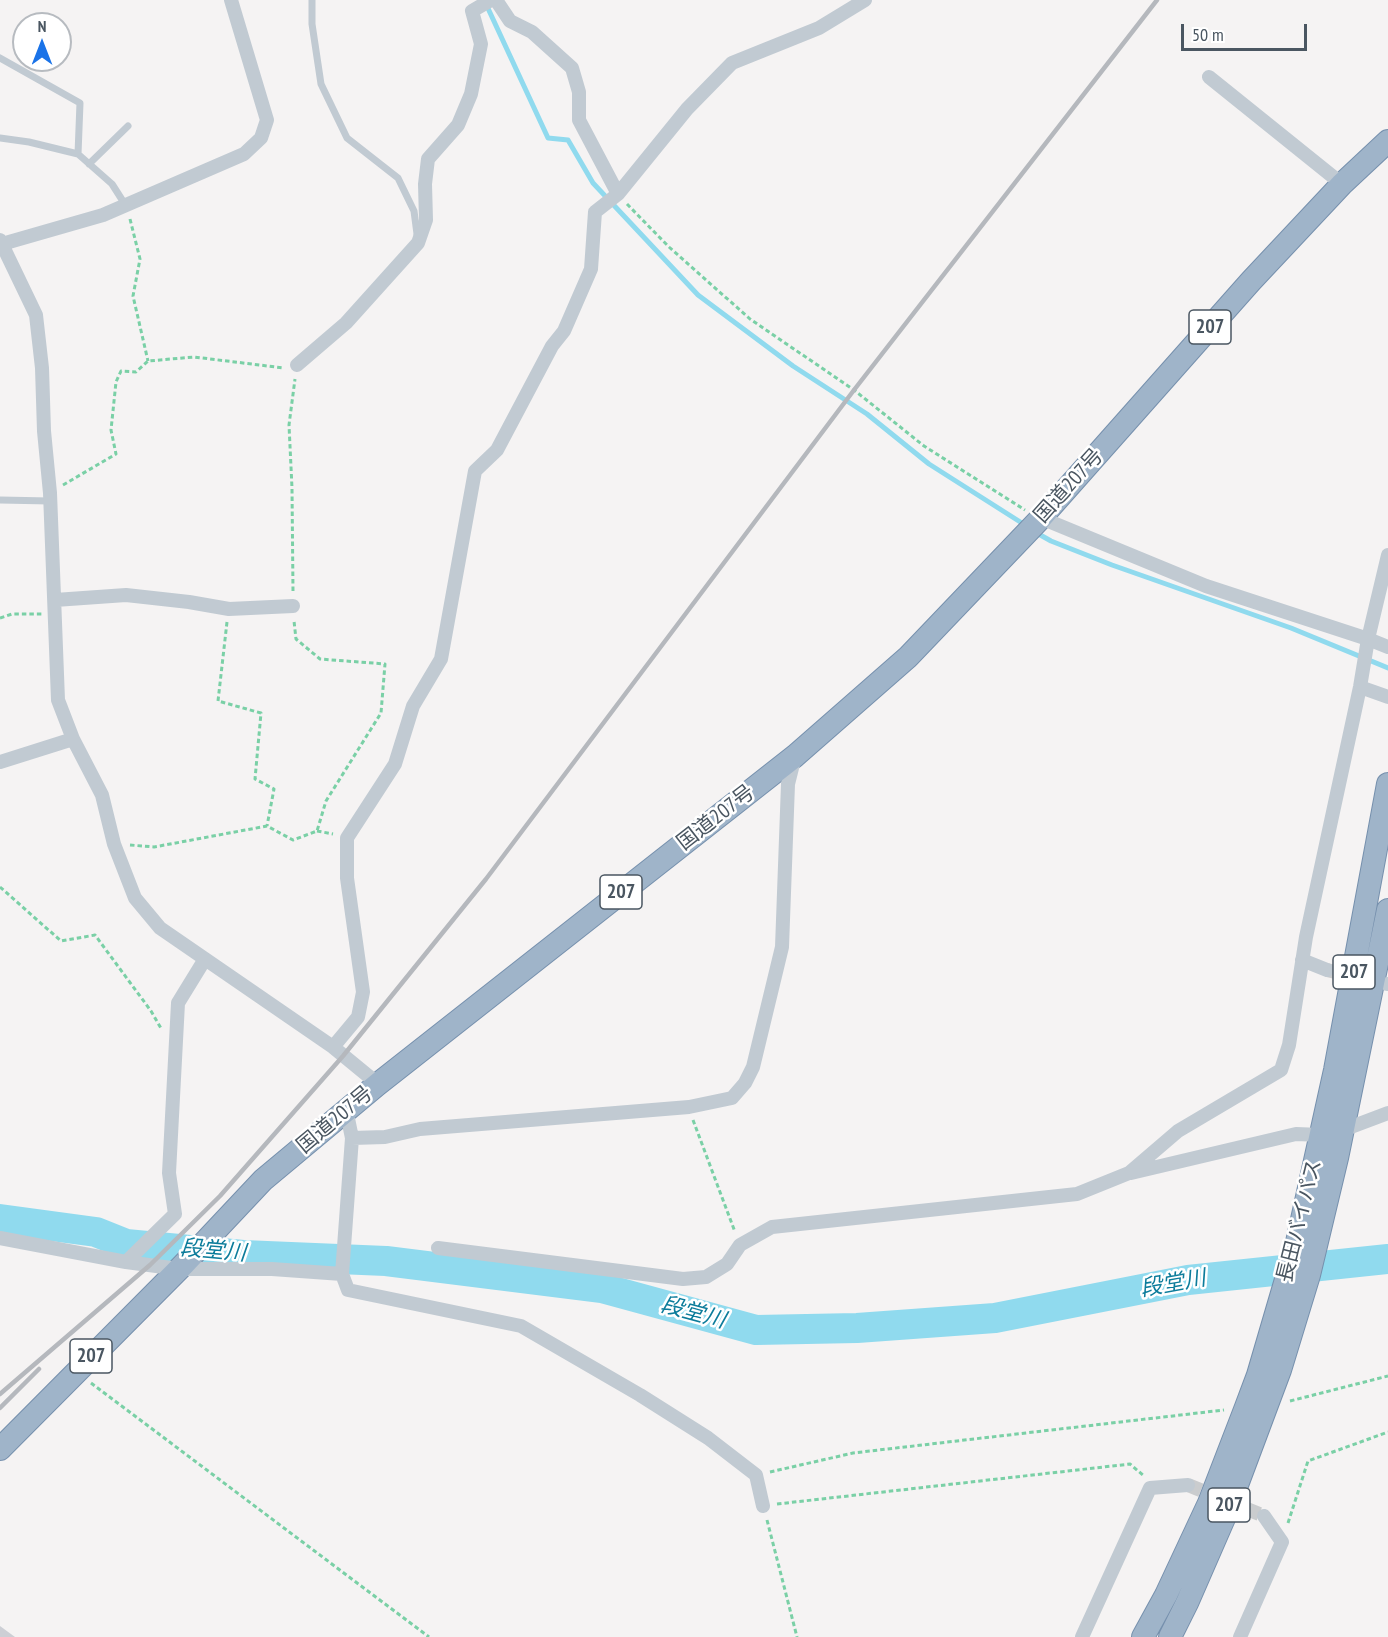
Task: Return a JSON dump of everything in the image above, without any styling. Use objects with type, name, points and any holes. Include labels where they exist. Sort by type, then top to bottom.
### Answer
[{"type":"highway","name":"国道207号","points":[[0,1449],[75,1371],[181,1267],[263,1180],[346,1109],[795,756],[908,657],[1040,519],[1251,281],[1342,184],[1388,141]]},
{"type":"highway","name":"長田バイパス","points":[[1170,1637],[1228,1509],[1269,1404],[1309,1275],[1361,936],[1388,784]]},
{"type":"highway","name":"長田バイパス","points":[[1332,1132],[1388,910]]},
{"type":"highway","name":"長田バイパス","points":[[1143,1637],[1166,1595],[1209,1503],[1246,1407],[1258,1375],[1297,1242],[1327,1159]]},
{"type":"street","points":[[231,0],[267,120],[261,138],[244,154],[126,206],[103,215],[1,242],[36,315],[42,368],[44,431],[50,497],[58,700],[73,739],[102,795],[114,844],[135,898],[160,928],[333,1047],[378,1084]]},
{"type":"street","points":[[333,1047],[358,1017],[363,992],[347,878],[347,838],[394,764],[413,706],[441,659],[475,471],[496,450],[552,346],[564,331],[591,269],[595,212],[617,194],[687,109],[732,63],[819,28],[866,0]]},
{"type":"street","points":[[297,365],[346,323],[418,243],[426,220],[425,184],[428,159],[458,125],[471,94],[481,44],[472,11],[492,1],[510,21],[532,32],[573,68],[579,92],[579,120],[617,194]]},
{"type":"street","points":[[1209,77],[1342,184]]},
{"type":"street","points":[[1040,519],[1206,586],[1368,643],[1388,647]]},
{"type":"street","points":[[1129,1173],[1178,1131],[1281,1070],[1289,1045],[1302,960],[1388,555]]},
{"type":"street","points":[[55,607],[126,595],[229,609],[293,606]]},
{"type":"street","points":[[1360,687],[1388,696]]},
{"type":"street","points":[[0,762],[73,739]]},
{"type":"street","points":[[352,1138],[385,1137],[420,1129],[689,1107],[732,1098],[746,1083],[753,1067],[782,947],[788,784],[795,756]]},
{"type":"street","points":[[126,1262],[175,1214],[169,1173],[178,1003],[205,959]]},
{"type":"street","points":[[1302,960],[1327,970]]},
{"type":"street","points":[[346,1109],[352,1138],[342,1274],[348,1290],[521,1326],[640,1395],[708,1438],[756,1475],[764,1506]]},
{"type":"street","points":[[438,1248],[683,1279],[706,1277],[727,1264],[740,1245],[772,1227],[1077,1194],[1129,1173],[1296,1134],[1332,1132],[1388,1113]]},
{"type":"street","points":[[0,1238],[126,1262],[181,1267],[272,1269],[342,1274]]},
{"type":"street","points":[[1082,1637],[1150,1488],[1188,1485]]},
{"type":"street","points":[[1240,1637],[1282,1542],[1264,1516]]},
{"type":"lane","points":[[312,0],[312,24],[321,84],[347,138],[398,178],[414,211],[418,243]]},
{"type":"lane","points":[[0,58],[80,103],[78,154]]},
{"type":"lane","points":[[89,164],[128,126]]},
{"type":"lane","points":[[0,138],[29,141],[78,154],[112,184],[126,206]]},
{"type":"lane","points":[[0,500],[50,497]]},
{"type":"path","points":[[617,194],[669,247],[750,319],[854,390],[924,446],[1040,519]]},
{"type":"path","points":[[126,206],[140,259],[133,296],[148,361]]},
{"type":"path","points":[[50,497],[116,454],[111,430],[116,382],[121,371],[136,372],[148,361],[194,357],[283,368],[297,365],[289,425],[293,606],[296,639],[320,659],[385,664],[381,712],[326,801],[317,831],[293,840],[267,826],[154,846],[114,844]]},
{"type":"path","points":[[0,618],[55,607]]},
{"type":"path","points":[[229,609],[219,701],[261,713],[255,779],[274,789],[267,826]]},
{"type":"path","points":[[0,887],[61,941],[95,935],[151,1011],[175,1054]]},
{"type":"path","points":[[689,1107],[740,1245]]},
{"type":"path","points":[[75,1371],[429,1637]]},
{"type":"path","points":[[1269,1404],[1292,1401],[1388,1376]]},
{"type":"path","points":[[756,1475],[853,1452],[1246,1407]]},
{"type":"path","points":[[1282,1542],[1308,1461],[1388,1432]]},
{"type":"path","points":[[797,1637],[764,1506],[1130,1464],[1143,1474],[1150,1488]]},
{"type":"building","points":[[0,1626],[15,1637],[0,1637]]},
{"type":"waterway","points":[[486,4],[548,138],[568,140],[593,183],[698,295],[793,366],[867,414],[929,464],[1025,525]]},
{"type":"waterway","points":[[1035,532],[1051,541],[1112,565],[1291,628],[1388,668]]},
{"type":"waterway","name":"段堂川","points":[[0,1219],[96,1232],[126,1244],[243,1255],[386,1261],[602,1288],[756,1330],[857,1328],[995,1318],[1188,1280],[1388,1259]]},
{"type":"tunnel","points":[[1327,970],[1360,978]]},
{"type":"tunnel","points":[[1188,1485],[1264,1516]]},
{"type":"railway","points":[[0,1394],[150,1265],[220,1196],[343,1056],[486,879],[854,390],[1157,0]]},
{"type":"railway","points":[[0,1408],[39,1369]]}]
